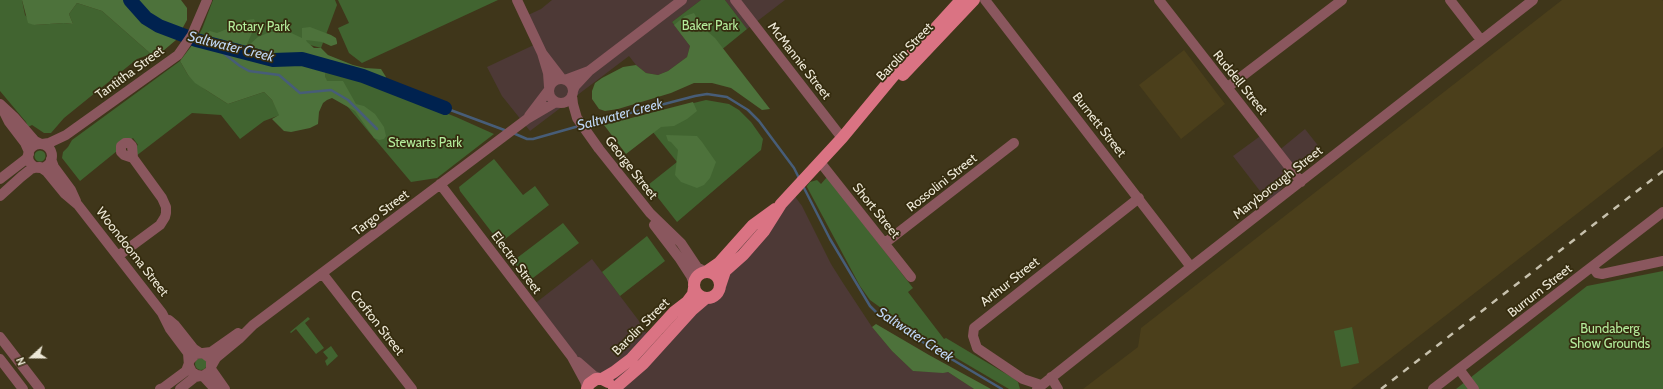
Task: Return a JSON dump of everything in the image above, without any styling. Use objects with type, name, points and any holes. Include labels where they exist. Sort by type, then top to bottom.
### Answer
[{"type":"main road","name":"Barolin Street","points":[[720,286],[725,271],[743,255],[764,231],[781,204],[842,138],[910,56],[961,0]]},
{"type":"main road","name":"Barolin Street","points":[[856,122],[916,62],[974,0]]},
{"type":"main road","name":"Barolin Street","points":[[706,272],[719,263],[753,225],[781,204]]},
{"type":"main road","points":[[706,272],[711,273],[717,278],[720,286],[716,294],[710,298],[698,295],[694,286],[699,275],[706,272]]},
{"type":"main road","name":"Barolin Street","points":[[587,388],[592,381],[601,379],[614,372],[631,359],[674,312],[687,302],[693,294],[694,286]]},
{"type":"main road","name":"Barolin Street","points":[[612,389],[643,364],[692,310],[706,298]]},
{"type":"main road","points":[[601,379],[609,383],[612,389]]},
{"type":"street","points":[[517,0],[542,54],[548,74],[550,98],[558,103],[569,100],[575,86],[589,71],[682,0]]},
{"type":"street","name":"McMannie Street","points":[[735,0],[842,138]]},
{"type":"street","name":"Burnett Street","points":[[985,0],[1191,266]]},
{"type":"street","name":"Ruddell Street","points":[[1159,0],[1301,182]]},
{"type":"street","points":[[1228,87],[1342,0]]},
{"type":"street","points":[[1450,0],[1481,40]]},
{"type":"street","name":"Maryborough Street","points":[[1038,387],[1533,0]]},
{"type":"street","name":"Tantitha Street","points":[[41,144],[49,143],[66,135],[178,54],[192,35],[207,1]]},
{"type":"street","points":[[542,54],[554,71],[571,85],[572,93]]},
{"type":"street","points":[[549,89],[554,81],[589,71]]},
{"type":"street","name":"Targo Street","points":[[525,120],[549,89]]},
{"type":"street","name":"George Street","points":[[572,93],[573,104],[578,118],[585,129],[650,213],[681,243],[697,267],[706,272]]},
{"type":"street","name":"Targo Street","points":[[201,353],[211,352],[235,334],[250,327],[525,120],[558,103]]},
{"type":"street","name":"George Street","points":[[558,103],[578,118]]},
{"type":"street","points":[[0,196],[25,174],[48,164],[52,158],[50,150],[32,138],[15,118],[1,105]]},
{"type":"street","points":[[1,105],[9,122],[25,143],[32,164],[39,167]]},
{"type":"street","name":"Tantitha Street","points":[[52,158],[54,150],[66,135]]},
{"type":"street","points":[[0,179],[26,159],[35,145],[41,144]]},
{"type":"street","name":"Rossolini Street","points":[[885,243],[1014,144]]},
{"type":"street","name":"Woondooma Street","points":[[52,158],[54,167],[71,190],[78,205]]},
{"type":"street","points":[[118,256],[160,225],[166,213],[166,207],[162,198],[133,158]]},
{"type":"street","name":"Short Street","points":[[820,162],[912,277]]},
{"type":"street","name":"Woondooma Street","points":[[39,167],[47,172],[65,194],[78,205],[118,256],[164,316],[170,329],[188,353],[189,362]]},
{"type":"street","name":"Electra Street","points":[[440,184],[572,356],[586,381],[587,388]]},
{"type":"street","name":"Arthur Street","points":[[1038,387],[1023,379],[977,348],[972,336],[974,328],[1139,198]]},
{"type":"street","name":"Burrum Street","points":[[1433,389],[1663,212]]},
{"type":"street","name":"George Street","points":[[650,213],[653,223],[680,259],[691,276],[694,286]]},
{"type":"street","points":[[1593,267],[1598,273],[1602,274],[1663,261]]},
{"type":"street","name":"Crofton Street","points":[[322,273],[412,389]]},
{"type":"street","name":"Woondooma Street","points":[[164,316],[175,325],[194,348],[201,353]]},
{"type":"street","name":"Targo Street","points":[[212,367],[216,358],[239,340],[250,327]]},
{"type":"street","points":[[0,337],[40,389]]},
{"type":"street","points":[[160,389],[186,371],[193,356],[201,353],[211,359],[212,367],[225,389]]},
{"type":"street","name":"Electra Street","points":[[572,356],[594,376],[601,379]]},
{"type":"street","points":[[0,359],[23,389]]},
{"type":"street","points":[[189,362],[192,372],[202,376],[215,389]]},
{"type":"street","points":[[180,389],[195,377],[202,376],[210,372],[212,367]]},
{"type":"street","points":[[1459,369],[1474,389]]},
{"type":"street","points":[[1051,377],[1058,389]]},
{"type":"shaded area","points":[[552,0],[701,0],[672,22],[690,46],[687,57],[668,71],[658,75],[646,73],[636,65],[629,56],[530,131],[502,96],[487,67],[538,43],[526,16],[541,9]]},
{"type":"shaded area","points":[[725,0],[785,0],[747,29]]},
{"type":"shaded area","points":[[1562,0],[1663,1],[1663,147],[1351,389],[1083,389],[1138,347],[1141,328]]},
{"type":"shaded area","points":[[1184,50],[1225,104],[1181,139],[1139,85]]},
{"type":"shaded area","points":[[1305,129],[1320,148],[1301,163],[1270,204],[1233,156],[1263,134],[1277,152]]},
{"type":"shaded area","points":[[791,191],[802,206],[831,264],[872,327],[892,351],[913,371],[948,372],[974,389],[610,389],[597,380],[533,305],[592,259],[639,321],[641,328],[656,341],[698,294],[709,297],[715,294],[718,288],[717,280],[714,277]]},
{"type":"green space","points":[[0,0],[22,0],[25,15],[34,25],[64,23],[73,24],[69,14],[77,3],[102,11],[151,54],[137,59],[64,118],[51,133],[44,133],[32,125],[28,127],[26,122],[0,91]]},
{"type":"green space","points":[[22,0],[181,0],[187,8],[187,20],[176,40],[163,51],[151,54],[102,11],[77,3],[69,14],[73,24],[64,23],[34,25],[28,23]]},
{"type":"green space","name":"Rotary Park","points":[[213,0],[335,0],[337,5],[321,48],[310,45],[273,60],[196,40],[202,29]]},
{"type":"green space","points":[[338,0],[498,0],[362,63],[349,53],[338,28],[349,23]]},
{"type":"green space","name":"Baker Park","points":[[701,0],[725,0],[747,29],[704,64],[672,22]]},
{"type":"green space","points":[[694,13],[701,26],[715,38],[770,109],[762,110],[731,88],[712,83],[694,83],[671,93],[618,109],[605,111],[599,109],[592,99],[592,91],[595,83],[602,78],[623,67],[636,65],[646,73],[658,75],[668,71],[687,57],[690,46],[674,25],[685,16]]},
{"type":"green space","points":[[254,19],[256,24],[247,44],[248,46],[258,37],[270,32],[287,31],[302,38],[302,28],[310,27],[331,35],[336,38],[337,42],[337,44],[331,46],[322,42],[306,40],[314,48],[321,48],[328,55],[353,65],[365,68],[381,69],[386,77],[384,80],[368,76],[339,64],[328,62],[325,76],[327,81],[343,81],[356,104],[364,106],[375,114],[384,127],[386,136],[384,139],[379,140],[374,138],[355,111],[332,98],[323,103],[319,112],[318,124],[310,128],[291,132],[284,131],[272,119],[279,115],[272,100],[264,92],[228,104],[195,83],[188,75],[180,61],[196,40],[210,31],[217,33],[247,20]]},
{"type":"green space","points":[[180,61],[188,75],[206,90],[228,104],[264,92],[272,100],[280,115],[264,121],[240,139],[221,115],[192,113],[136,156],[136,146],[138,145],[133,138],[80,181],[62,158],[63,152],[72,140]]},
{"type":"green space","name":"Stewarts Park","points":[[326,68],[378,86],[494,134],[437,178],[411,182],[326,81]]},
{"type":"green space","points":[[706,100],[729,104],[739,110],[751,122],[763,139],[761,150],[677,222],[648,185],[677,162],[640,116]]},
{"type":"green space","points":[[693,102],[697,111],[687,119],[674,126],[661,127],[626,154],[604,125]]},
{"type":"green space","points":[[666,135],[697,136],[702,142],[716,162],[710,178],[704,185],[697,188],[681,182],[675,175],[678,150],[671,142],[668,141]]},
{"type":"green space","points":[[38,151],[42,151],[44,152],[44,160],[38,161],[35,158],[35,154]]},
{"type":"green space","points":[[494,159],[523,195],[535,186],[549,205],[500,243],[460,191],[459,187]]},
{"type":"green space","points":[[827,177],[913,288],[908,292],[944,339],[946,338],[1013,378],[1018,382],[1020,389],[1009,389],[924,339],[870,300],[860,286],[807,187],[810,182],[817,180],[821,184]]},
{"type":"green space","points":[[563,223],[579,243],[529,281],[513,261]]},
{"type":"green space","points":[[647,236],[665,261],[620,296],[602,272]]},
{"type":"green space","name":"Bundaberg Show Grounds","points":[[1663,271],[1663,389],[1456,389],[1587,286]]},
{"type":"green space","points":[[308,317],[310,319],[305,323],[324,348],[316,354],[296,329],[291,333],[290,332]]},
{"type":"green space","points":[[876,324],[991,389],[974,389],[948,372],[913,371],[892,351],[872,327]]},
{"type":"green space","points":[[1352,327],[1359,363],[1341,367],[1334,331]]},
{"type":"green space","points":[[331,346],[338,356],[327,366],[325,361],[328,358],[323,352]]},
{"type":"green space","points":[[199,358],[203,358],[207,364],[203,370],[199,370],[195,366],[195,362]]},
{"type":"waterway","name":"Saltwater Creek","points":[[130,0],[146,18],[159,26],[196,40],[273,60],[302,59],[363,76],[445,108]]},
{"type":"waterway","points":[[213,45],[240,66],[249,71],[279,75],[300,93],[331,90],[348,100],[377,129]]},
{"type":"waterway","name":"Saltwater Creek","points":[[584,125],[695,96],[707,94],[727,97],[748,110],[759,121],[794,168],[799,178]]},
{"type":"waterway","name":"Saltwater Creek","points":[[445,108],[507,131]]},
{"type":"waterway","name":"Saltwater Creek","points":[[513,133],[527,139],[533,139],[579,126]]},
{"type":"waterway","name":"Saltwater Creek","points":[[803,186],[830,239],[870,306],[877,313],[899,328],[1002,389]]},
{"type":"railway","points":[[1381,389],[1663,171]]}]
